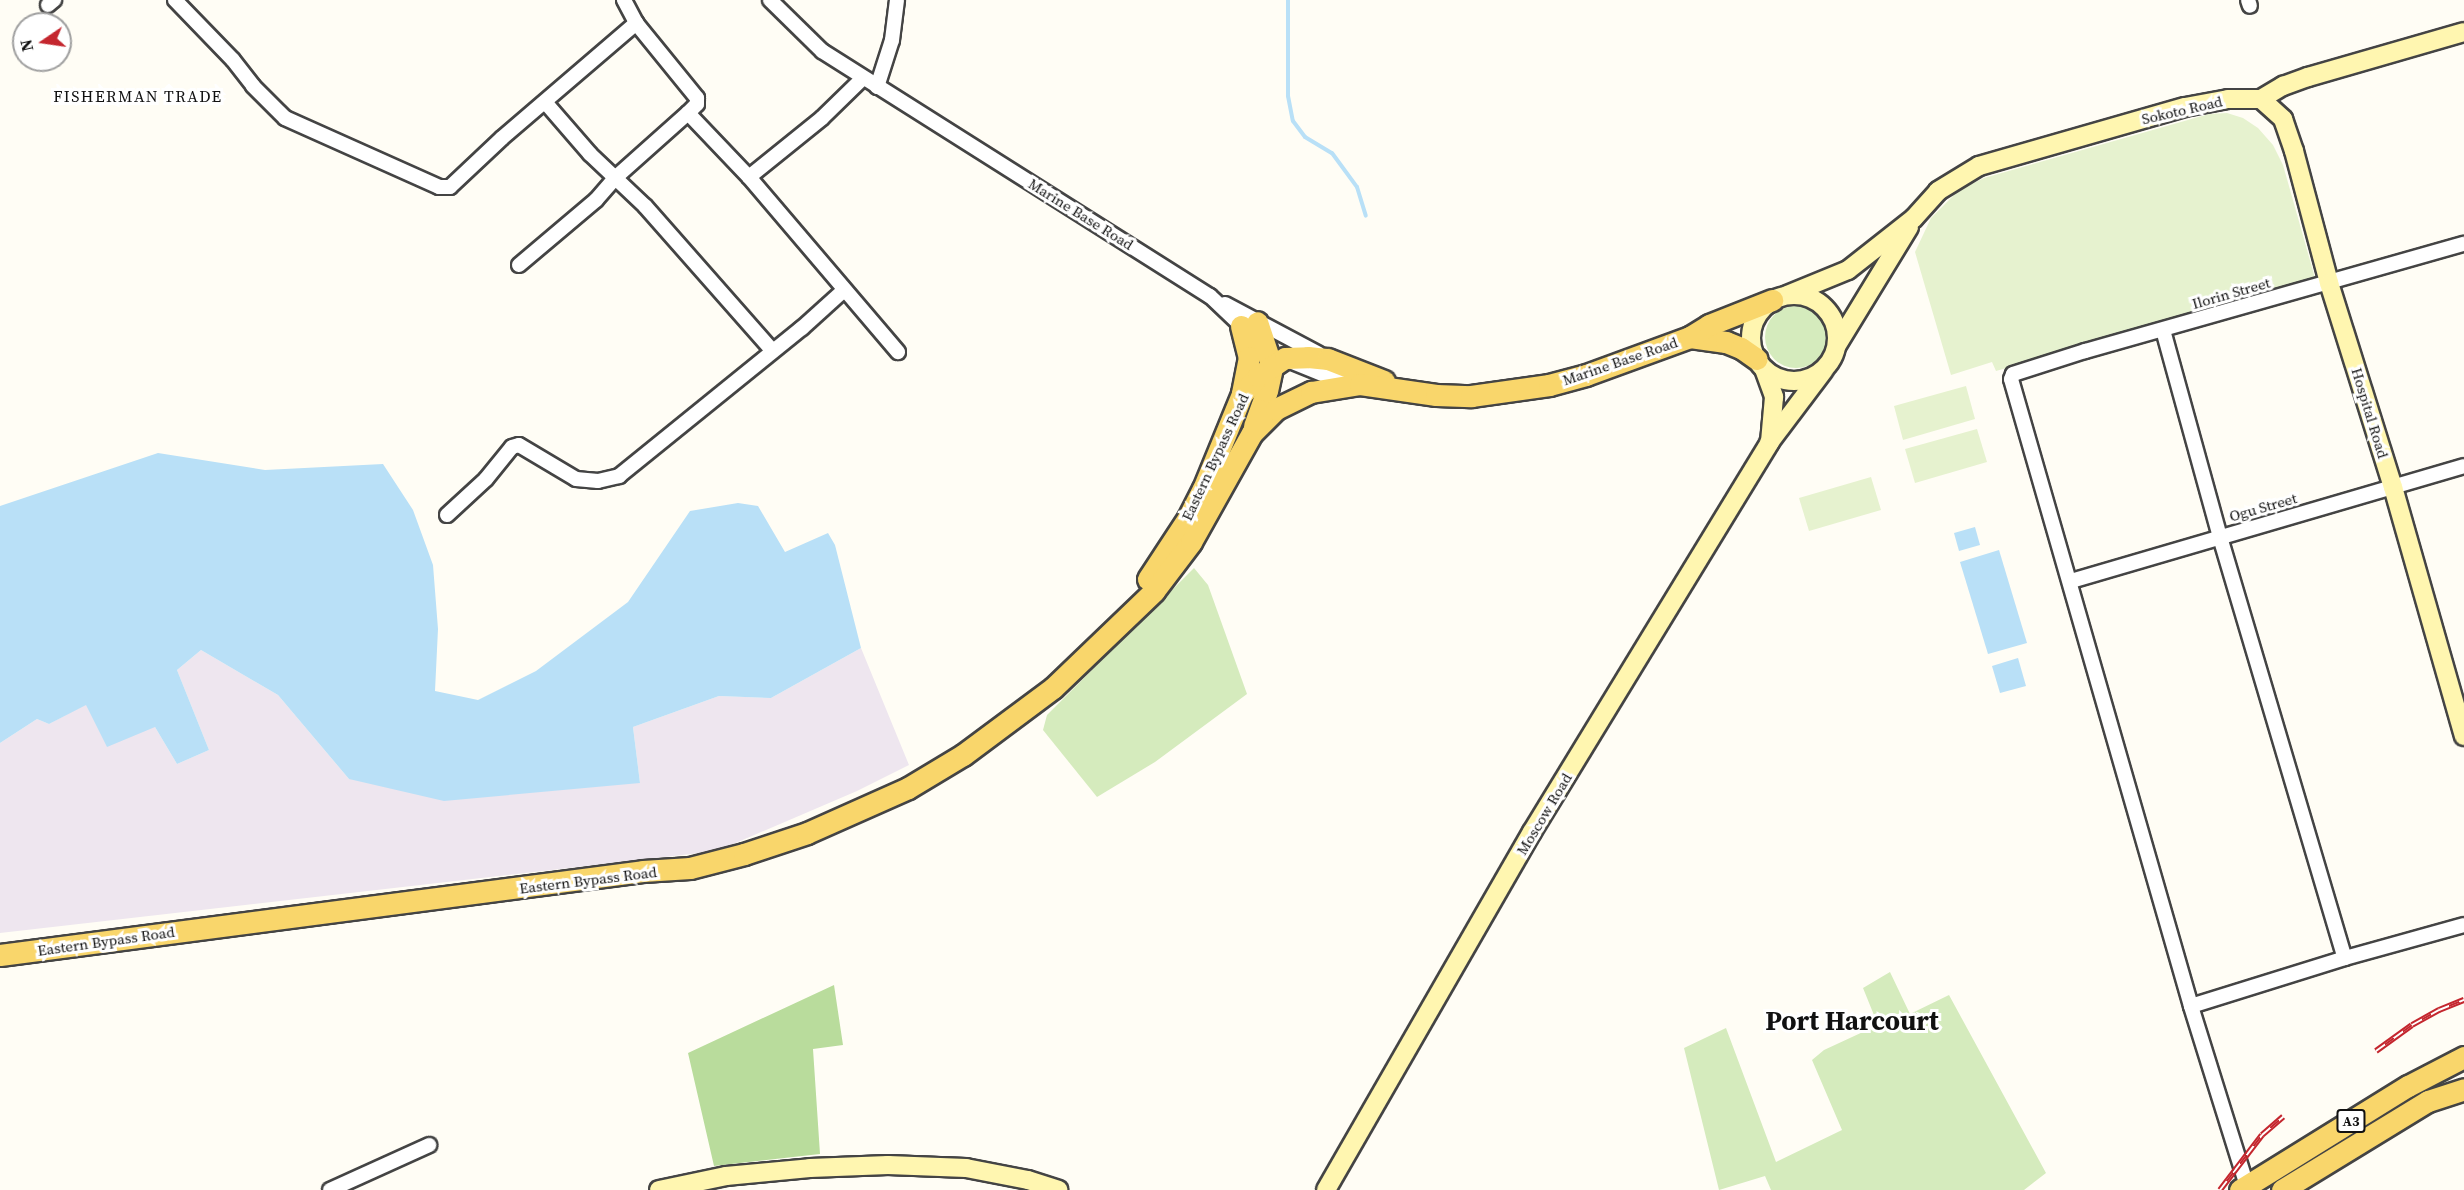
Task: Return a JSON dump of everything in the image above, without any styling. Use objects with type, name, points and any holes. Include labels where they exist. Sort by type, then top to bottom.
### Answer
[{"type":"main road","name":"Marine Base Road","points":[[1360,384],[1436,395],[1471,396],[1538,387],[1586,375],[1690,337],[1709,325],[1780,298]]},
{"type":"main road","points":[[1249,324],[1279,363]]},
{"type":"main road","points":[[1242,394],[1248,375],[1249,324]]},
{"type":"main road","name":"Marine Base Road","points":[[1690,337],[1726,342],[1741,348],[1760,364]]},
{"type":"main road","name":"Marine Base Road","points":[[1328,359],[1407,389]]},
{"type":"main road","points":[[1279,363],[1328,359]]},
{"type":"main road","points":[[1252,433],[1279,363]]},
{"type":"main road","name":"Eastern Bypass Road","points":[[1111,632],[1188,518],[1218,455],[1242,394],[1258,376],[1279,363]]},
{"type":"main road","name":"Eastern Bypass Road","points":[[0,955],[643,871],[690,868],[807,834],[908,788],[954,761],[1053,688],[1154,591],[1191,542],[1252,433],[1276,409],[1302,396],[1328,388],[1360,384]]},
{"type":"main road","name":"A3","points":[[2243,1188],[2408,1086],[2464,1057]]},
{"type":"main road","name":"A3","points":[[2282,1190],[2428,1101],[2464,1089]]},
{"type":"street","points":[[175,0],[285,118],[439,188],[450,187],[502,138],[636,23]]},
{"type":"street","points":[[519,265],[575,218],[615,178],[697,104],[697,98],[636,23],[624,0]]},
{"type":"street","name":"Marine Base Road","points":[[770,0],[822,51],[863,78],[1210,296],[1249,324],[1328,359]]},
{"type":"street","points":[[877,87],[891,40],[897,0]]},
{"type":"street","name":"Sokoto Road","points":[[1780,298],[1848,270],[1914,218],[1938,191],[1979,166],[2058,141],[2185,107],[2228,99],[2260,99],[2283,86],[2308,77],[2464,32]]},
{"type":"street","points":[[749,177],[822,118],[863,78]]},
{"type":"street","name":"Hospital Road","points":[[2260,99],[2283,119],[2329,283],[2458,690],[2464,736]]},
{"type":"street","points":[[545,102],[615,178],[645,206],[773,351]]},
{"type":"street","points":[[688,113],[749,177],[898,352]]},
{"type":"street","name":"Sokoto Road","points":[[1837,345],[1914,218]]},
{"type":"street","name":"Ilorin Street","points":[[2071,581],[2011,379],[2013,374],[2464,244]]},
{"type":"street","points":[[447,515],[474,492],[512,447],[519,445],[576,479],[598,481],[619,477],[844,290]]},
{"type":"street","points":[[1780,298],[1813,299],[1833,318],[1837,331],[1837,345],[1833,358],[1824,370],[1810,378],[1794,381],[1778,378],[1760,364],[1751,343],[1752,327],[1760,312],[1780,298]]},
{"type":"street","points":[[2163,330],[2220,537],[2345,958]]},
{"type":"street","name":"Marine Base Road","points":[[1279,363],[1360,384]]},
{"type":"street","name":"Moscow Road","points":[[1760,364],[1774,397],[1769,443]]},
{"type":"street","name":"Moscow Road","points":[[1326,1190],[1533,832],[1769,443],[1824,370]]},
{"type":"street","name":"Ogu Street","points":[[2071,581],[2464,466]]},
{"type":"street","points":[[2071,581],[2243,1188]]},
{"type":"street","points":[[2191,1006],[2345,958],[2464,925]]},
{"type":"street","points":[[330,1190],[429,1145]]},
{"type":"street","points":[[659,1190],[737,1175],[810,1168],[888,1165],[966,1168],[1028,1180],[1058,1190]]},
{"type":"shaded area","points":[[861,648],[909,765],[857,791],[717,851],[0,933],[0,743],[37,719],[49,724],[86,704],[155,727],[177,764],[209,750],[177,670],[201,650],[278,695],[349,779],[640,783],[633,727],[719,696],[771,698]]},
{"type":"green space","points":[[2227,113],[2243,118],[2258,128],[2273,145],[2283,165],[2315,278],[1996,371],[1992,362],[1951,375],[1915,252],[1931,218],[1959,190],[1984,178],[2209,114]]},
{"type":"green space","points":[[1790,306],[1802,306],[1818,315],[1825,325],[1827,337],[1825,349],[1818,359],[1802,368],[1790,368],[1779,363],[1770,354],[1765,343],[1765,331],[1770,320],[1779,311]]},
{"type":"green space","points":[[1966,386],[1975,419],[1903,440],[1894,406]]},
{"type":"green space","points":[[1977,429],[1987,462],[1915,483],[1905,449]]},
{"type":"green space","points":[[1871,477],[1881,510],[1809,531],[1799,498]]},
{"type":"green space","points":[[1194,568],[1208,585],[1247,694],[1155,762],[1097,797],[1043,730],[1047,715]]},
{"type":"green space","points":[[1890,972],[1910,1014],[1949,995],[2046,1173],[2024,1190],[1771,1190],[1765,1176],[1719,1190],[1684,1048],[1726,1028],[1776,1162],[1842,1130],[1812,1060],[1824,1050],[1878,1025],[1863,988]]},
{"type":"green space","points":[[834,985],[843,1045],[813,1049],[820,1154],[714,1166],[688,1053]]},
{"type":"water","points":[[158,453],[265,470],[383,464],[413,510],[433,565],[438,629],[435,691],[478,700],[536,671],[628,602],[690,511],[738,503],[758,506],[785,552],[828,533],[835,545],[861,648],[771,698],[719,696],[633,727],[640,783],[444,801],[349,779],[278,695],[201,650],[177,670],[209,750],[177,764],[155,727],[107,747],[86,705],[49,724],[37,719],[0,743],[0,506]]},
{"type":"water","points":[[1975,527],[1980,545],[1959,551],[1954,533]]},
{"type":"water","points":[[1999,550],[2027,643],[1988,654],[1960,562]]},
{"type":"water","points":[[2018,658],[2026,686],[2000,693],[1992,666]]},
{"type":"waterway","points":[[1288,0],[1288,96],[1293,121],[1305,137],[1332,153],[1357,187],[1366,216]]},
{"type":"railway","points":[[2376,1051],[2412,1025],[2439,1010],[2464,1000]]},
{"type":"railway","points":[[2220,1190],[2262,1135],[2283,1117]]},
{"type":"district","name":"FISHERMAN TRADE","points":[[138,96]]},
{"type":"district","name":"Port Harcourt","points":[[1852,1021]]}]
